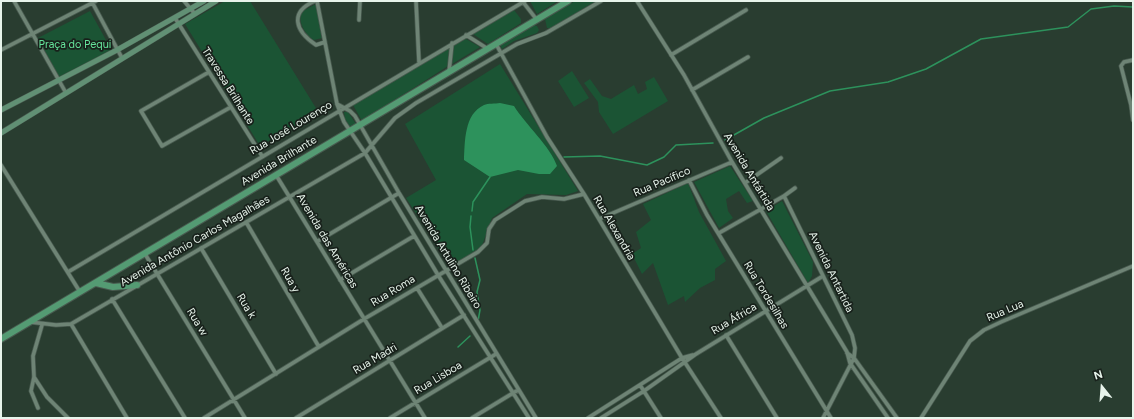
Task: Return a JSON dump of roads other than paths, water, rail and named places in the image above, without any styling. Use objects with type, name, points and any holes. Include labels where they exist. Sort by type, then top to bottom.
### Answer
[{"type":"main road","points":[[1,110],[151,32],[204,1]]},
{"type":"main road","points":[[1,133],[216,1]]},
{"type":"main road","name":"Avenida Brilhante","points":[[1,339],[568,1]]},
{"type":"main road","points":[[151,32],[155,39]]},
{"type":"main road","points":[[96,283],[113,287],[137,285]]},
{"type":"street","points":[[14,1],[66,93]]},
{"type":"street","points":[[184,1],[195,14]]},
{"type":"street","points":[[316,1],[301,10],[298,17],[299,24],[308,39],[316,44],[326,42]]},
{"type":"street","name":"Avenida Artulino Ribeiro","points":[[316,1],[326,42],[338,110],[349,131],[365,153],[438,275],[529,418]]},
{"type":"street","points":[[359,20],[360,1]]},
{"type":"street","points":[[416,1],[417,62],[419,62]]},
{"type":"street","points":[[365,153],[370,145],[397,115],[500,53],[526,39],[546,33],[601,1]]},
{"type":"street","name":"Avenida Antártida","points":[[638,1],[692,90],[732,162],[762,209],[847,352],[850,363],[888,418]]},
{"type":"street","points":[[1,50],[93,2],[122,58]]},
{"type":"street","points":[[524,2],[536,20]]},
{"type":"street","name":"Rua José Lourenço","points":[[68,272],[419,62],[524,2]]},
{"type":"street","points":[[671,55],[746,10]]},
{"type":"street","name":"Travessa Brilhante","points":[[175,18],[262,156]]},
{"type":"street","points":[[466,35],[488,49]]},
{"type":"street","points":[[449,72],[452,43]]},
{"type":"street","name":"Rua Alexandria","points":[[496,44],[547,137],[584,194],[685,363],[721,418]]},
{"type":"street","points":[[692,90],[748,57]]},
{"type":"street","points":[[1133,60],[1124,62],[1121,66],[1132,105],[1133,120]]},
{"type":"street","points":[[209,72],[141,111],[162,146],[231,107]]},
{"type":"street","points":[[337,104],[344,107]]},
{"type":"street","name":"Avenida Artulino Ribeiro","points":[[344,107],[355,116],[370,145],[536,418]]},
{"type":"street","name":"Avenida Antônio Carlos Magalhães","points":[[29,322],[42,325],[71,324],[365,153]]},
{"type":"street","points":[[745,183],[781,158]]},
{"type":"street","name":"Rua Pacífico","points":[[599,219],[732,162]]},
{"type":"street","points":[[1,165],[80,292]]},
{"type":"street","name":"Avenida das Américas","points":[[276,175],[425,418]]},
{"type":"street","name":"Rua Tordesilhas","points":[[689,180],[765,311],[831,418]]},
{"type":"street","points":[[719,233],[784,196],[795,188]]},
{"type":"street","points":[[318,242],[399,193]]},
{"type":"street","name":"Rua Roma","points":[[204,418],[483,247],[487,242],[489,229],[495,220],[525,201],[542,197],[564,199],[584,194]]},
{"type":"street","name":"Avenida Antartida","points":[[784,196],[852,335],[855,348],[854,358]]},
{"type":"street","name":"Rua y","points":[[246,222],[319,347]]},
{"type":"street","points":[[340,280],[414,236]]},
{"type":"street","name":"Rua k","points":[[201,248],[276,374]]},
{"type":"street","name":"Rua w","points":[[145,254],[245,418]]},
{"type":"street","name":"Rua Lua","points":[[921,418],[970,341],[979,334],[1001,322],[1133,266]]},
{"type":"street","name":"Rua África","points":[[601,418],[644,391],[696,354],[823,276]]},
{"type":"street","points":[[417,288],[442,328]]},
{"type":"street","points":[[112,299],[185,418]]},
{"type":"street","name":"Rua Madri","points":[[296,418],[464,315]]},
{"type":"street","points":[[71,324],[127,418]]},
{"type":"street","points":[[38,408],[31,391],[34,377],[33,356],[42,325]]},
{"type":"street","points":[[726,335],[777,418]]},
{"type":"street","name":"Avenida Antártida","points":[[847,352],[854,358],[897,418]]},
{"type":"street","name":"Rua Lisboa","points":[[390,418],[496,354]]},
{"type":"street","name":"Rua África","points":[[588,418],[682,358],[696,354]]},
{"type":"street","points":[[823,418],[850,363],[854,358]]},
{"type":"street","points":[[34,377],[41,389],[68,418]]},
{"type":"street","points":[[640,385],[661,418]]},
{"type":"street","points":[[472,418],[518,390]]},
{"type":"waterway","points":[[725,140],[764,118],[830,91],[888,82],[926,69],[981,39],[1068,27],[1091,9],[1114,6],[1133,7]]},
{"type":"waterway","points":[[564,157],[600,156],[647,165],[664,157],[676,145],[713,143]]},
{"type":"waterway","points":[[472,211],[473,202],[490,177]]},
{"type":"waterway","points":[[471,216],[470,227],[473,250]]},
{"type":"waterway","points":[[475,258],[480,280],[477,292],[480,310],[478,321]]},
{"type":"waterway","points":[[458,347],[470,336]]},
{"type":"park label","name":"Praça do Pequi","points":[[75,45]]}]
